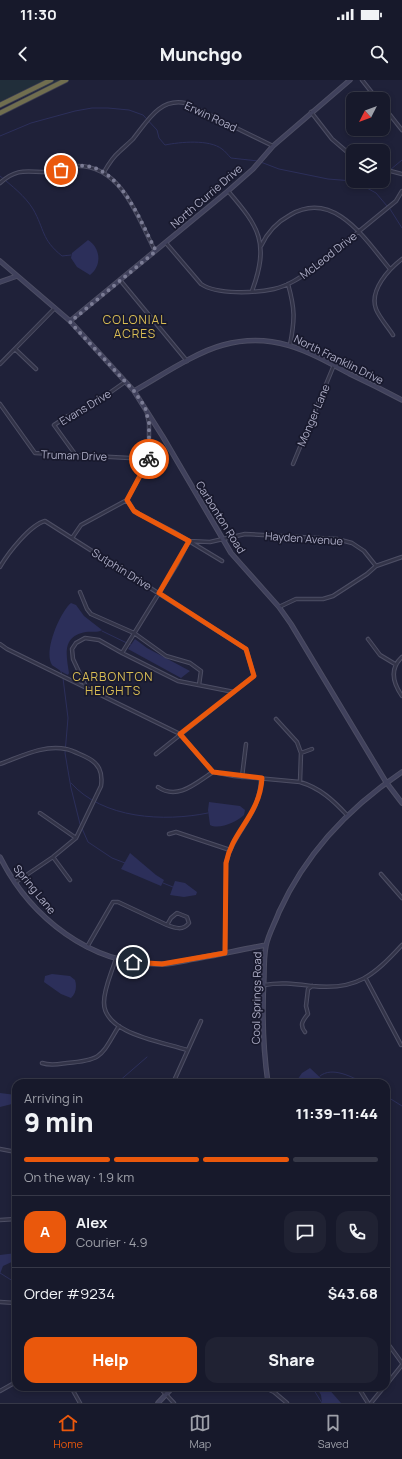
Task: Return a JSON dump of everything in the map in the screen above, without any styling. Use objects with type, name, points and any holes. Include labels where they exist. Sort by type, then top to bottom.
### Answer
[{"type":"highway","points":[[0,105],[51,80]]},
{"type":"highway","points":[[0,113],[66,80]]},
{"type":"street","name":"North Currie Drive","points":[[70,322],[228,191],[253,168],[273,146],[350,80]]},
{"type":"street","points":[[362,80],[371,92]]},
{"type":"street","name":"Erwin Road","points":[[104,172],[113,159],[131,141],[152,114],[170,103],[185,103],[273,146]]},
{"type":"street","points":[[311,112],[332,139],[346,151]]},
{"type":"street","points":[[390,115],[402,130]]},
{"type":"street","points":[[0,183],[18,172],[28,170],[52,172],[76,166],[92,167],[104,172],[130,201],[156,251]]},
{"type":"street","points":[[390,171],[402,174]]},
{"type":"street","points":[[228,191],[252,221],[261,246],[261,263],[252,291]]},
{"type":"street","name":"McLeod Drive","points":[[166,243],[201,284],[208,289],[232,292],[275,289],[288,284],[313,269],[396,201],[402,192]]},
{"type":"street","points":[[261,246],[265,238],[284,218],[308,208],[335,212],[348,221],[358,231],[390,269]]},
{"type":"street","points":[[393,335],[376,309],[375,302],[378,287],[390,269],[402,259]]},
{"type":"street","name":"Carbonton Road","points":[[0,261],[70,322],[134,391],[145,407],[222,540],[236,559],[278,607],[296,632],[386,782],[402,803]]},
{"type":"street","points":[[0,282],[17,276]]},
{"type":"street","points":[[120,280],[187,362]]},
{"type":"street","points":[[288,284],[295,322],[290,345]]},
{"type":"street","points":[[0,364],[55,308]]},
{"type":"street","name":"North Franklin Drive","points":[[134,391],[210,349],[236,342],[268,340],[290,345],[334,365],[402,400]]},
{"type":"street","points":[[15,349],[36,369]]},
{"type":"street","name":"Monger Lane","points":[[293,464],[334,365]]},
{"type":"street","name":"Evans Drive","points":[[75,455],[54,426],[68,416],[98,401],[125,382]]},
{"type":"street","name":"Truman Drive","points":[[0,404],[35,453],[149,459]]},
{"type":"street","points":[[72,538],[81,525],[127,500],[149,459],[149,423],[145,407]]},
{"type":"street","points":[[127,500],[134,511],[222,561]]},
{"type":"street","name":"Sutphin Drive","points":[[0,567],[31,529],[39,523],[45,522],[246,649],[254,676],[156,754]]},
{"type":"street","name":"Hayden Avenue","points":[[189,541],[210,542],[245,534],[337,539],[352,543],[364,551],[376,566]]},
{"type":"street","points":[[122,653],[189,541]]},
{"type":"street","points":[[278,607],[296,599],[323,599],[333,596],[367,574],[376,566],[402,556]]},
{"type":"street","points":[[80,592],[87,609],[92,614],[134,633],[166,656],[190,663],[201,671],[199,685]]},
{"type":"street","points":[[87,688],[73,659],[72,650],[76,643],[85,638],[99,640],[178,681],[235,692]]},
{"type":"street","points":[[368,639],[380,655],[395,664]]},
{"type":"street","points":[[0,644],[7,649],[180,734],[213,772],[242,777],[300,782],[310,785],[328,796],[347,815]]},
{"type":"street","points":[[402,657],[395,664],[394,682],[402,696]]},
{"type":"street","points":[[276,719],[297,742],[301,753],[300,782]]},
{"type":"street","points":[[242,777],[246,744]]},
{"type":"street","points":[[0,764],[42,750],[55,748],[67,749],[93,760],[100,768],[102,778],[101,786],[76,838],[53,857],[16,882]]},
{"type":"street","points":[[301,753],[312,749]]},
{"type":"street","points":[[158,787],[163,790],[177,792],[192,787],[213,772]]},
{"type":"street","name":"Cool Springs Road","points":[[268,1079],[264,1048],[263,985],[266,945],[293,883],[320,845],[347,815],[386,782],[402,772]]},
{"type":"street","points":[[225,953],[226,863],[230,850],[257,804],[262,778]]},
{"type":"street","points":[[40,813],[76,838]]},
{"type":"street","points":[[169,834],[176,832],[230,850]]},
{"type":"street","name":"Spring Lane","points":[[0,856],[16,882],[39,912],[56,928],[75,942],[116,957],[142,963],[162,964],[266,945]]},
{"type":"street","points":[[53,857],[70,880]]},
{"type":"street","points":[[381,874],[402,898]]},
{"type":"street","points":[[87,947],[113,902],[118,902],[167,925],[179,929],[187,926],[190,920],[184,915],[177,914],[174,915],[167,925]]},
{"type":"street","points":[[263,985],[279,982],[331,987],[366,979],[380,968],[402,945]]},
{"type":"street","points":[[116,957],[104,1004],[108,1017],[119,1026],[139,1036],[187,1050]]},
{"type":"street","points":[[366,979],[401,1045]]},
{"type":"street","points":[[305,1032],[302,1029],[302,1023],[308,1014],[306,1006],[308,989],[312,986]]},
{"type":"street","points":[[175,1079],[201,1021]]},
{"type":"street","points":[[42,1063],[50,1065],[93,1060],[105,1049],[119,1026]]},
{"type":"street","points":[[0,1148],[12,1151]]},
{"type":"street","points":[[0,1220],[12,1219]]},
{"type":"street","points":[[0,1302],[12,1303]]},
{"type":"street","points":[[390,1347],[402,1364],[390,1380]]},
{"type":"street","points":[[0,1391],[12,1384]]},
{"type":"street","points":[[73,1391],[80,1403]]},
{"type":"street","points":[[162,1391],[174,1403]]},
{"type":"street","points":[[158,1403],[170,1391]]},
{"type":"street","points":[[272,1391],[287,1403]]},
{"type":"street","points":[[360,1391],[368,1403]]},
{"type":"street","points":[[371,1403],[381,1391]]},
{"type":"shaded area","points":[[0,80],[61,80],[0,108]]},
{"type":"water","points":[[88,240],[98,252],[97,267],[90,275],[77,267],[71,258],[72,253]]},
{"type":"water","points":[[71,603],[76,605],[84,616],[102,630],[78,634],[69,642],[67,647],[68,675],[52,665],[50,651],[54,632],[62,615]]},
{"type":"water","points":[[135,639],[147,648],[190,671],[181,678],[128,649]]},
{"type":"water","points":[[209,802],[240,806],[245,810],[244,815],[223,826],[218,827],[210,825],[208,810]]},
{"type":"water","points":[[130,853],[164,880],[161,886],[121,869]]},
{"type":"water","points":[[175,881],[185,883],[197,892],[196,895],[184,897],[170,895]]},
{"type":"water","points":[[52,974],[70,976],[75,980],[76,990],[71,998],[61,994],[44,982],[45,976]]},
{"type":"water","points":[[310,1068],[322,1079],[298,1079],[302,1073]]},
{"type":"water","points":[[0,1093],[12,1094],[12,1104],[0,1107]]},
{"type":"water","points":[[12,1254],[12,1262],[3,1266],[0,1274],[0,1255]]},
{"type":"water","points":[[318,1391],[330,1391],[341,1403],[322,1403],[321,1395]]},
{"type":"waterway","points":[[0,136],[31,123],[75,111],[92,108],[129,110],[143,115],[157,130],[159,138],[165,145],[186,142],[210,144],[222,149],[231,158],[258,161],[279,169],[328,179],[346,180]]},
{"type":"waterway","points":[[390,170],[402,160]]},
{"type":"waterway","points":[[0,176],[18,191],[30,204],[37,216],[44,234],[55,250],[62,256],[71,255]]},
{"type":"waterway","points":[[367,188],[376,193],[387,206]]},
{"type":"waterway","points":[[390,209],[402,228]]},
{"type":"waterway","points":[[102,631],[131,645]]},
{"type":"waterway","points":[[60,668],[62,675]]},
{"type":"waterway","points":[[63,678],[68,718],[65,753],[71,788],[80,824],[88,842],[112,858],[125,863]]},
{"type":"waterway","points":[[71,783],[84,795],[100,804],[117,811],[135,815],[173,817],[208,813]]},
{"type":"waterway","points":[[163,883],[173,887]]},
{"type":"waterway","points":[[122,1079],[147,1057]]},
{"type":"waterway","points":[[320,1076],[325,1073],[336,1072],[355,1079]]},
{"type":"waterway","points":[[390,1098],[402,1106]]},
{"type":"waterway","points":[[0,1273],[12,1280]]},
{"type":"waterway","points":[[314,1391],[322,1403]]},
{"type":"way so far","points":[[61,170],[76,166],[92,167],[104,172],[122,190],[130,201],[156,251],[70,322],[134,391],[145,407],[149,423],[149,459]]},
{"type":"district","name":"COLONIAL ACRES","points":[[135,326]]},
{"type":"district","name":"CARBONTON HEIGHTS","points":[[113,683]]},
{"type":"route","points":[[133,962],[162,964],[225,953],[226,863],[228,853],[256,806],[260,796],[262,778],[234,776],[213,772],[180,734],[254,676],[246,649],[159,593],[189,541],[134,511],[127,500],[133,487],[148,464],[149,459]]}]
